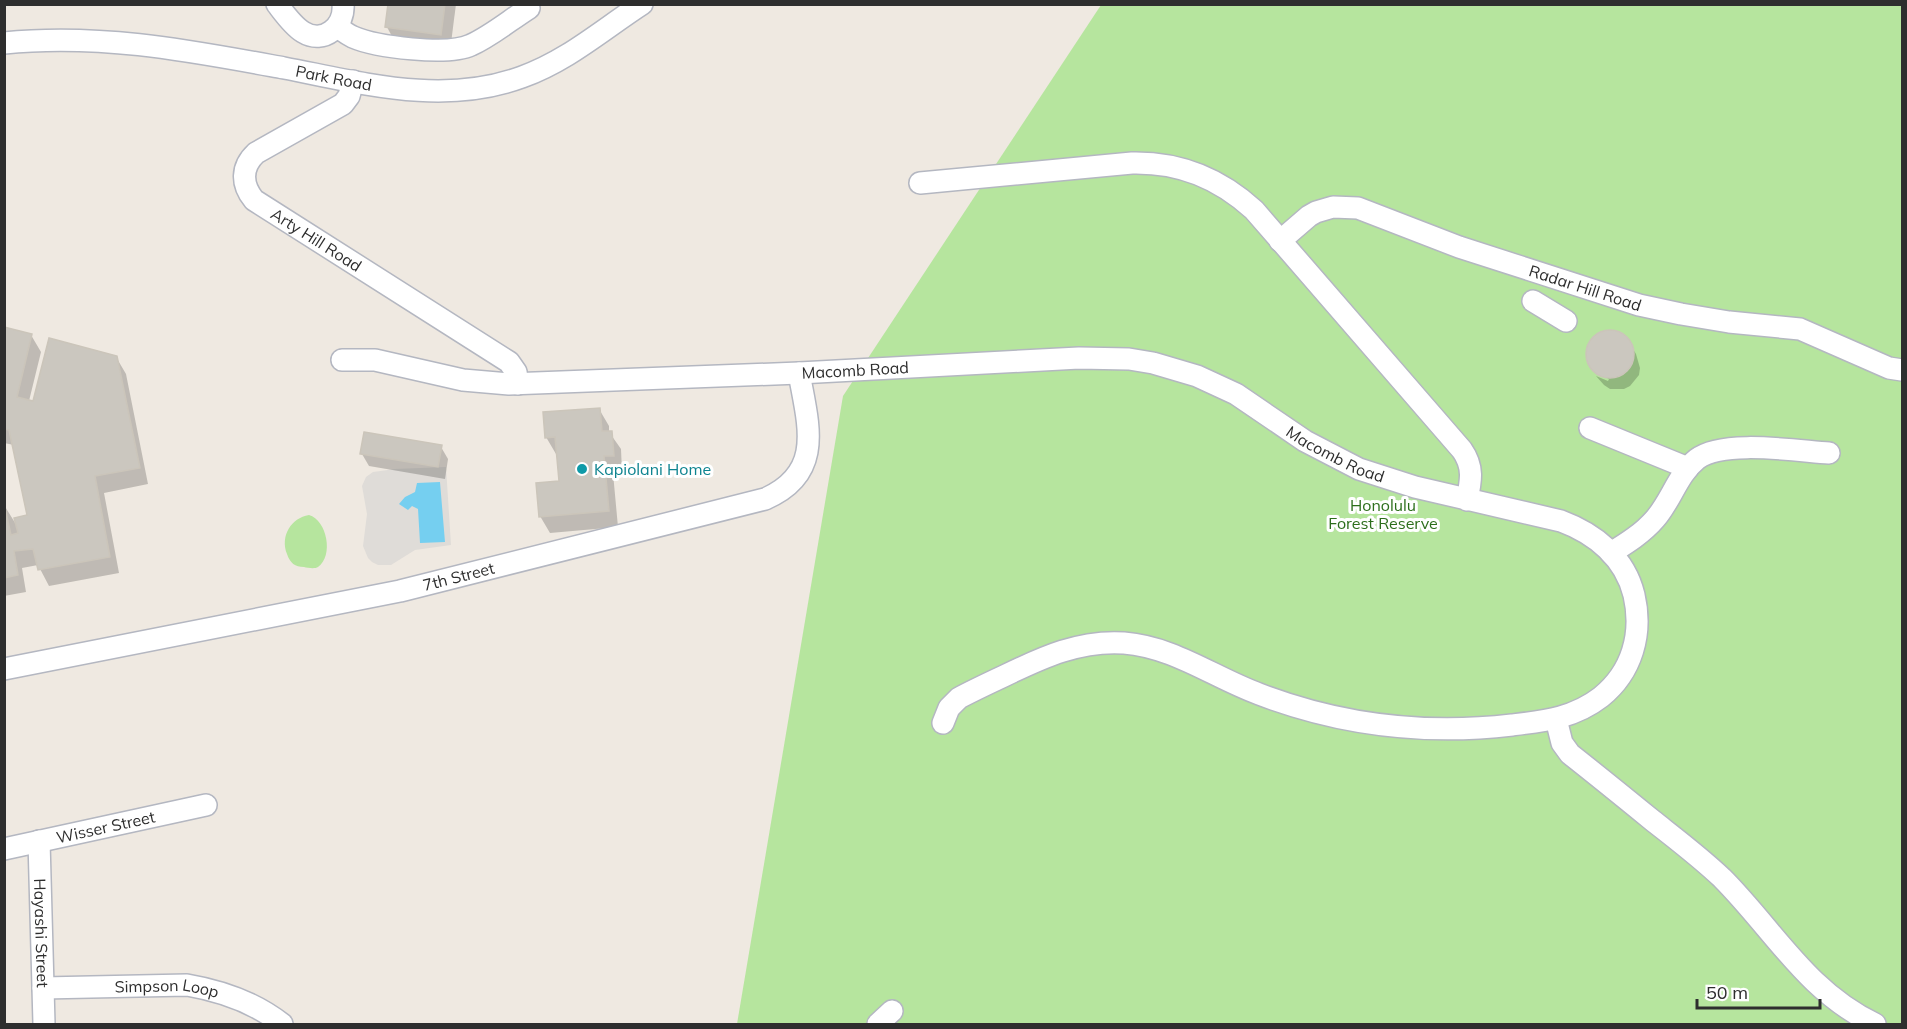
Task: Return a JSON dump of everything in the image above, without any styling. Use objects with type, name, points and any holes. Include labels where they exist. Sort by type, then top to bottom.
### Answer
[{"type":"street","points":[[277,4],[298,28],[311,36],[326,35],[338,27],[343,14],[343,4]]},
{"type":"street","name":"Park Road","points":[[4,43],[84,40],[148,45],[397,89],[447,92],[497,85],[521,78],[558,62],[642,4]]},
{"type":"street","points":[[338,27],[360,40],[417,49],[454,50],[477,42],[529,8]]},
{"type":"street","name":"Arty Hill Road","points":[[353,81],[349,96],[343,104],[256,153],[250,159],[244,175],[246,189],[254,200],[509,363],[516,372],[518,384]]},
{"type":"street","points":[[920,183],[1132,163],[1164,164],[1195,172],[1227,188],[1254,210],[1462,450],[1470,462],[1472,471],[1467,500]]},
{"type":"street","name":"Radar Hill Road","points":[[1280,241],[1309,216],[1325,209],[1346,206],[1363,210],[1459,247],[1639,305],[1729,322],[1800,329],[1889,369],[1902,370]]},
{"type":"street","points":[[1546,275],[1550,311]]},
{"type":"street","name":"Macomb Road","points":[[342,360],[375,360],[463,380],[518,384],[799,373],[1104,357],[1153,363],[1187,372],[1217,384],[1253,405],[1305,441],[1359,469],[1415,488],[1561,521],[1589,533],[1611,553],[1628,578],[1636,606],[1637,628],[1633,652],[1619,680],[1586,707],[1556,719],[1489,728],[1455,729],[1400,727],[1355,722],[1258,694],[1161,650],[1143,645],[1107,643],[1057,651],[1032,662],[959,698],[949,708],[943,723]]},
{"type":"street","name":"7th Street","points":[[4,669],[400,591],[765,499],[784,489],[792,481],[799,473],[808,453],[809,430],[799,373]]},
{"type":"street","points":[[1590,429],[1688,468]]},
{"type":"street","points":[[1611,553],[1636,537],[1656,519],[1688,468],[1699,457],[1724,448],[1747,447],[1829,453]]},
{"type":"street","points":[[1556,719],[1562,743],[1570,754],[1694,853],[1721,878],[1820,988],[1854,1013],[1875,1024]]},
{"type":"street","name":"Wisser Street","points":[[4,849],[206,805]]},
{"type":"street","name":"Hayashi Street","points":[[39,841],[44,1024]]},
{"type":"street","name":"Simpson Loop","points":[[43,988],[187,985],[205,988],[242,1000],[282,1024]]},
{"type":"green space","name":"Honolulu Forest Reserve","points":[[1101,5],[1902,5],[1902,1024],[737,1024],[843,396]]},
{"type":"green space","points":[[309,515],[315,518],[324,531],[327,547],[323,562],[315,568],[293,564],[285,547],[286,535],[292,524]]},
{"type":"shaded area","points":[[446,467],[451,545],[415,550],[391,565],[378,565],[372,562],[363,546],[367,514],[362,486],[366,477],[373,472],[395,469]]},
{"type":"water","points":[[440,482],[445,542],[420,543],[418,509],[412,506],[408,510],[399,504],[405,497],[415,492],[417,483]]},
{"type":"building","points":[[388,4],[445,4],[441,35],[385,27]]},
{"type":"building","points":[[4,327],[32,334],[17,397],[33,401],[49,338],[117,356],[140,468],[95,476],[110,557],[38,570],[33,549],[14,551],[18,575],[4,578],[4,503],[11,535],[18,533],[14,518],[27,515],[9,430],[4,429]]},
{"type":"building","points":[[1610,330],[1627,337],[1634,354],[1627,371],[1610,378],[1593,371],[1586,354],[1593,337]]},
{"type":"building","name":"Kapiolani Home","points":[[600,408],[602,431],[612,431],[614,456],[604,456],[609,511],[539,517],[536,483],[559,481],[555,437],[545,438],[543,412]]},
{"type":"building","points":[[364,432],[442,445],[438,467],[360,454]]},
{"type":"place","name":"Kapiolani Home","points":[[582,469]]}]
